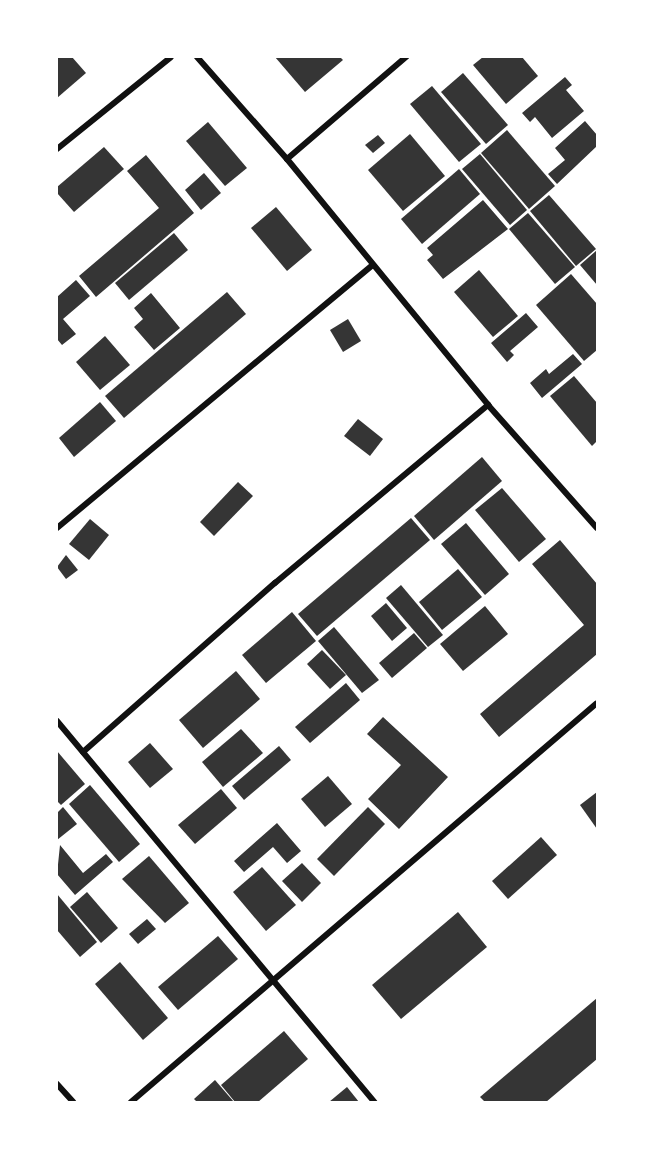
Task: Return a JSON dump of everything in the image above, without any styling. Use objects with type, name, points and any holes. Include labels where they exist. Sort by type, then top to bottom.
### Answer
[{"type":"street","points":[[57,149],[171,57]]},
{"type":"street","points":[[196,57],[286,159],[488,405],[597,528]]},
{"type":"street","points":[[286,159],[406,57]]},
{"type":"street","points":[[57,528],[373,265]]},
{"type":"street","points":[[83,753],[275,583],[488,405]]},
{"type":"street","points":[[131,1102],[597,703]]},
{"type":"street","points":[[57,721],[271,982],[374,1102]]},
{"type":"street","points":[[57,1084],[73,1102]]},
{"type":"building","points":[[57,57],[72,57],[86,73],[57,98]]},
{"type":"building","points":[[275,57],[340,57],[343,60],[305,92]]},
{"type":"building","points":[[483,57],[522,57],[538,76],[506,104],[473,65]]},
{"type":"building","points":[[463,73],[508,125],[486,144],[441,92]]},
{"type":"building","points":[[565,77],[572,85],[566,90],[584,111],[552,138],[535,117],[530,122],[522,113]]},
{"type":"building","points":[[432,86],[481,144],[459,162],[410,104]]},
{"type":"building","points":[[585,121],[597,135],[597,146],[557,184],[548,174],[565,160],[555,148]]},
{"type":"building","points":[[208,122],[247,168],[225,186],[186,141]]},
{"type":"building","points":[[507,130],[555,186],[529,209],[481,153]]},
{"type":"building","points":[[410,134],[445,176],[403,211],[368,170]]},
{"type":"building","points":[[378,135],[385,143],[373,153],[365,145]]},
{"type":"building","points":[[104,147],[124,169],[74,212],[57,193],[57,187]]},
{"type":"building","points":[[480,154],[527,210],[510,225],[462,169]]},
{"type":"building","points":[[146,155],[194,213],[96,297],[79,276],[159,208],[127,171]]},
{"type":"building","points":[[459,169],[480,194],[422,244],[401,219]]},
{"type":"building","points":[[204,173],[221,193],[201,210],[185,190]]},
{"type":"building","points":[[549,195],[596,249],[576,266],[530,211]]},
{"type":"building","points":[[483,200],[508,229],[443,279],[427,260],[433,255],[427,248]]},
{"type":"building","points":[[276,207],[312,250],[287,271],[251,228]]},
{"type":"building","points":[[528,213],[575,267],[555,284],[509,229]]},
{"type":"building","points":[[174,233],[188,250],[129,300],[115,283]]},
{"type":"building","points":[[597,250],[597,285],[580,265]]},
{"type":"building","points":[[479,270],[518,316],[493,337],[454,292]]},
{"type":"building","points":[[571,274],[597,304],[597,350],[584,361],[536,305]]},
{"type":"building","points":[[76,280],[90,296],[63,319],[76,334],[62,345],[57,339],[57,297]]},
{"type":"building","points":[[227,292],[246,314],[124,418],[105,396]]},
{"type":"building","points":[[151,293],[180,328],[154,350],[134,327],[143,319],[134,308]]},
{"type":"building","points":[[526,313],[538,327],[510,351],[514,355],[507,362],[491,343]]},
{"type":"building","points":[[348,319],[361,341],[343,352],[330,330]]},
{"type":"building","points":[[105,336],[130,365],[100,390],[76,362]]},
{"type":"building","points":[[573,354],[582,364],[542,398],[530,383],[546,369],[549,374]]},
{"type":"building","points":[[574,376],[597,403],[597,441],[592,446],[550,396]]},
{"type":"building","points":[[100,402],[116,421],[74,457],[59,438]]},
{"type":"building","points":[[358,419],[383,439],[370,456],[344,436]]},
{"type":"building","points":[[482,457],[502,481],[434,540],[414,516]]},
{"type":"building","points":[[238,482],[253,496],[214,536],[200,522]]},
{"type":"building","points":[[502,488],[546,539],[519,562],[475,510]]},
{"type":"building","points":[[411,518],[430,540],[317,636],[298,614]]},
{"type":"building","points":[[90,519],[109,535],[89,560],[69,544]]},
{"type":"building","points":[[466,523],[509,574],[485,595],[441,544]]},
{"type":"building","points":[[560,540],[597,584],[597,654],[499,737],[480,714],[584,625],[532,564]]},
{"type":"building","points":[[66,555],[78,570],[66,579],[57,567]]},
{"type":"building","points":[[458,569],[482,597],[442,630],[419,602]]},
{"type":"building","points":[[401,585],[443,635],[428,647],[386,598]]},
{"type":"building","points":[[386,603],[407,628],[392,641],[371,616]]},
{"type":"building","points":[[485,606],[508,634],[463,671],[440,644]]},
{"type":"building","points":[[292,612],[316,641],[266,683],[242,655]]},
{"type":"building","points":[[334,627],[379,680],[362,693],[318,641]]},
{"type":"building","points":[[414,633],[427,648],[392,678],[379,663]]},
{"type":"building","points":[[322,650],[346,675],[330,689],[307,664]]},
{"type":"building","points":[[236,671],[260,699],[203,748],[179,720]]},
{"type":"building","points":[[346,683],[360,700],[310,743],[295,727]]},
{"type":"building","points":[[383,717],[448,777],[399,829],[368,799],[401,765],[367,734]]},
{"type":"building","points":[[241,729],[263,753],[223,787],[202,762]]},
{"type":"building","points":[[150,743],[173,769],[150,788],[128,762]]},
{"type":"building","points":[[279,746],[291,760],[244,800],[232,786]]},
{"type":"building","points":[[57,751],[85,784],[61,805],[57,801]]},
{"type":"building","points":[[328,776],[352,804],[325,827],[301,799]]},
{"type":"building","points":[[90,785],[140,844],[119,862],[69,804]]},
{"type":"building","points":[[221,789],[237,808],[195,844],[178,825]]},
{"type":"building","points":[[597,792],[597,829],[580,805]]},
{"type":"building","points":[[63,807],[77,824],[57,840],[57,813]]},
{"type":"building","points":[[368,807],[385,824],[334,876],[317,859]]},
{"type":"building","points":[[277,823],[301,851],[287,863],[273,847],[244,872],[234,861]]},
{"type":"building","points":[[541,837],[557,855],[508,899],[492,881]]},
{"type":"building","points":[[60,845],[83,873],[106,854],[113,862],[75,895],[57,874]]},
{"type":"building","points":[[149,856],[189,903],[165,923],[122,879]]},
{"type":"building","points":[[302,863],[321,883],[302,902],[282,881]]},
{"type":"building","points":[[262,867],[296,905],[266,931],[233,892]]},
{"type":"building","points":[[87,892],[118,928],[101,943],[70,907]]},
{"type":"building","points":[[57,894],[97,942],[80,957],[57,930]]},
{"type":"building","points":[[458,912],[487,947],[401,1019],[372,985]]},
{"type":"building","points":[[147,919],[156,929],[138,944],[129,934]]},
{"type":"building","points":[[218,936],[238,959],[178,1010],[158,987]]},
{"type":"building","points":[[120,962],[168,1018],[143,1040],[95,984]]},
{"type":"building","points":[[597,998],[597,1059],[546,1102],[485,1102],[480,1097]]},
{"type":"building","points":[[284,1031],[308,1059],[258,1102],[235,1102],[221,1085]]},
{"type":"building","points":[[215,1080],[234,1102],[197,1102],[194,1099]]},
{"type":"building","points":[[347,1087],[359,1102],[329,1102]]}]
